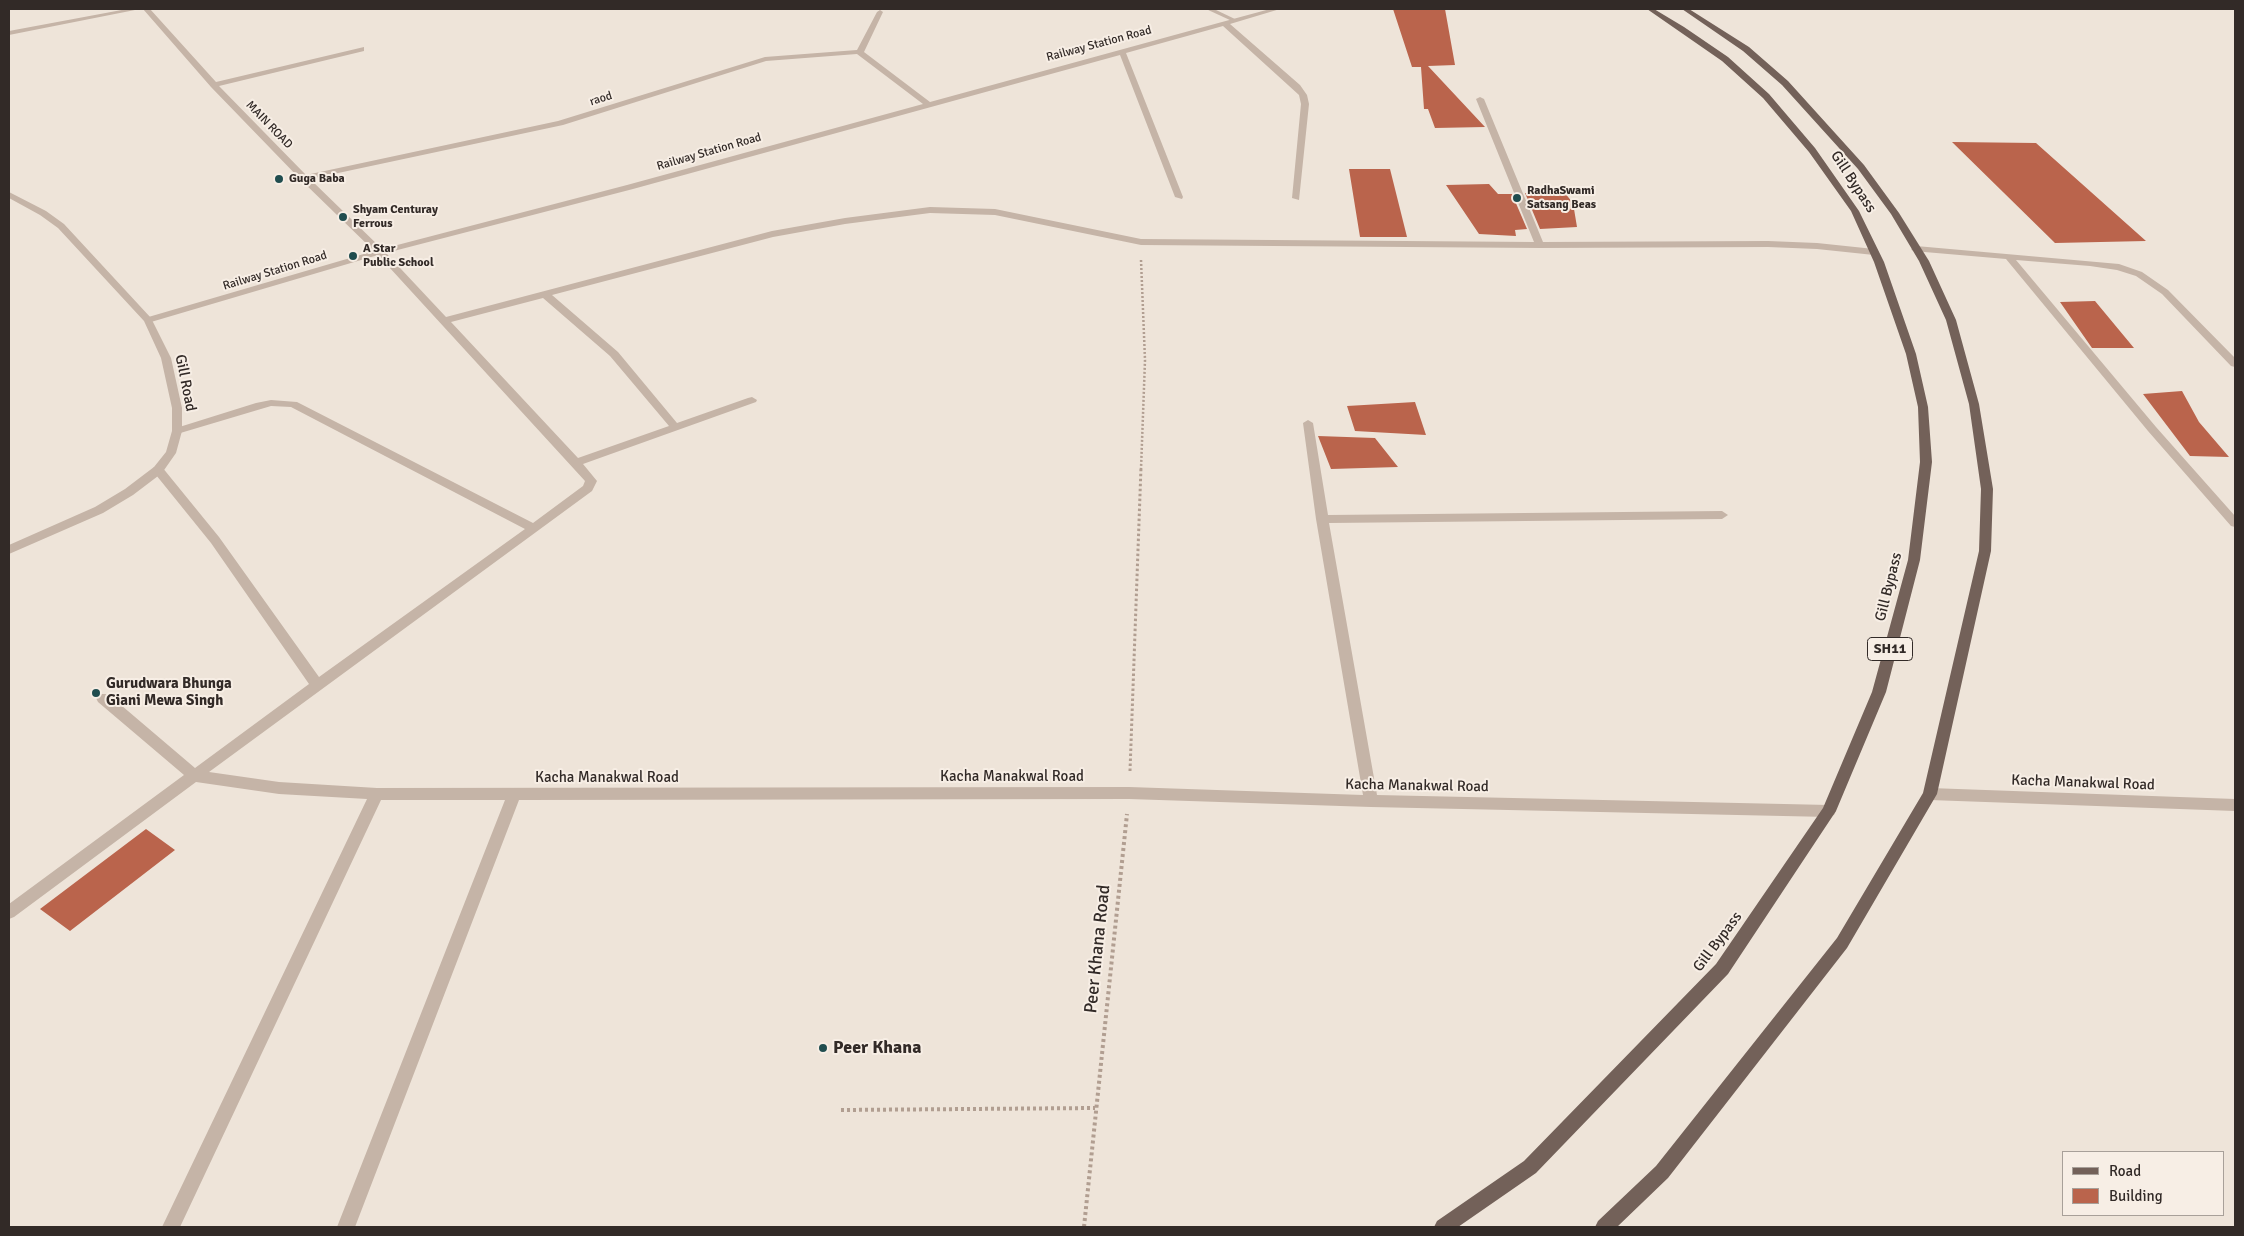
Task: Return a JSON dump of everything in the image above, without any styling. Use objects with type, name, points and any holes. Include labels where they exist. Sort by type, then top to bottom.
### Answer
[{"type":"main road","name":"Gill Bypass","points":[[1443,1227],[1530,1167],[1722,969],[1829,811],[1878,692],[1914,560],[1926,462],[1923,407],[1911,354],[1874,252],[1855,211],[1812,150],[1766,96],[1725,58],[1682,28],[1650,9]]},
{"type":"main road","name":"Gill Bypass","points":[[1604,1227],[1662,1172],[1842,943],[1930,794],[1985,551],[1987,489],[1974,404],[1951,320],[1916,249],[1895,213],[1861,167],[1785,83],[1746,49],[1685,9]]},
{"type":"street","points":[[9,34],[114,11],[137,9]]},
{"type":"street","name":"MAIN ROAD","points":[[146,9],[214,85],[304,178],[380,252],[576,463],[591,482],[588,488],[533,528]]},
{"type":"street","points":[[1209,9],[1234,20]]},
{"type":"street","name":"Railway Station Road","points":[[148,320],[380,252],[630,187],[1275,9]]},
{"type":"street","points":[[880,12],[862,50],[859,52],[928,104]]},
{"type":"street","points":[[1224,23],[1297,87],[1303,95],[1305,104],[1296,198]]},
{"type":"street","points":[[214,85],[361,49]]},
{"type":"street","points":[[1122,51],[1179,197]]},
{"type":"street","name":"raod","points":[[304,178],[560,122],[765,59],[859,52]]},
{"type":"street","points":[[1480,99],[1540,245]]},
{"type":"street","name":"Gill Road","points":[[9,195],[43,213],[61,226],[148,320],[166,358],[177,408],[177,431],[171,453],[158,470],[129,492],[99,510],[9,550]]},
{"type":"street","points":[[444,321],[772,234],[845,221],[930,210],[995,212],[1141,242],[1540,245],[1768,244],[1817,246],[1874,252]]},
{"type":"street","points":[[1916,249],[2090,263],[2119,267],[2139,274],[2164,292],[2235,364]]},
{"type":"street","points":[[2008,256],[2152,429],[2235,523]]},
{"type":"street","points":[[545,294],[614,354],[675,427]]},
{"type":"street","points":[[576,463],[752,400]]},
{"type":"street","points":[[9,912],[533,528],[293,404],[264,404],[177,431]]},
{"type":"street","points":[[1308,423],[1322,519],[1371,802]]},
{"type":"street","points":[[158,470],[215,540],[317,685]]},
{"type":"street","points":[[1322,519],[1722,515]]},
{"type":"street","points":[[103,698],[195,776]]},
{"type":"street","name":"Kacha Manakwal Road","points":[[195,776],[279,788],[377,794],[1129,793],[1371,802],[1829,811]]},
{"type":"street","points":[[171,1227],[377,794]]},
{"type":"street","points":[[346,1227],[514,794]]},
{"type":"street","name":"Kacha Manakwal Road","points":[[1930,794],[2235,805]]},
{"type":"path","name":"Peer Khana Road","points":[[1084,1227],[1129,793],[1145,360],[1141,242]]},
{"type":"path","points":[[841,1110],[1095,1108]]},
{"type":"building","points":[[1393,9],[1445,9],[1455,65],[1428,66],[1485,127],[1435,128],[1428,109],[1424,109],[1421,67],[1412,67]]},
{"type":"building","points":[[1952,142],[2036,143],[2146,241],[2055,243]]},
{"type":"building","points":[[1349,169],[1390,169],[1407,237],[1360,237]]},
{"type":"building","points":[[1489,184],[1498,194],[1512,194],[1527,229],[1515,230],[1516,236],[1479,234],[1446,185]]},
{"type":"building","points":[[1564,192],[1573,203],[1577,227],[1540,229],[1525,193]]},
{"type":"building","points":[[2095,301],[2134,348],[2092,348],[2060,302]]},
{"type":"building","points":[[2182,391],[2199,422],[2229,457],[2190,456],[2143,394]]},
{"type":"building","points":[[1415,402],[1426,435],[1355,431],[1347,406]]},
{"type":"building","points":[[1318,436],[1375,438],[1398,467],[1331,469]]},
{"type":"building","points":[[146,829],[175,850],[70,931],[40,909]]},
{"type":"place","name":"Guga Baba","points":[[279,179]]},
{"type":"place","name":"RadhaSwami Satsang Beas","points":[[1517,198]]},
{"type":"place","name":"Shyam Centuray Ferrous","points":[[343,217]]},
{"type":"place","name":"A Star Public School","points":[[353,256]]},
{"type":"place","name":"Gurudwara Bhunga Giani Mewa Singh","points":[[96,693]]},
{"type":"place","name":"Peer Khana","points":[[823,1048]]}]
